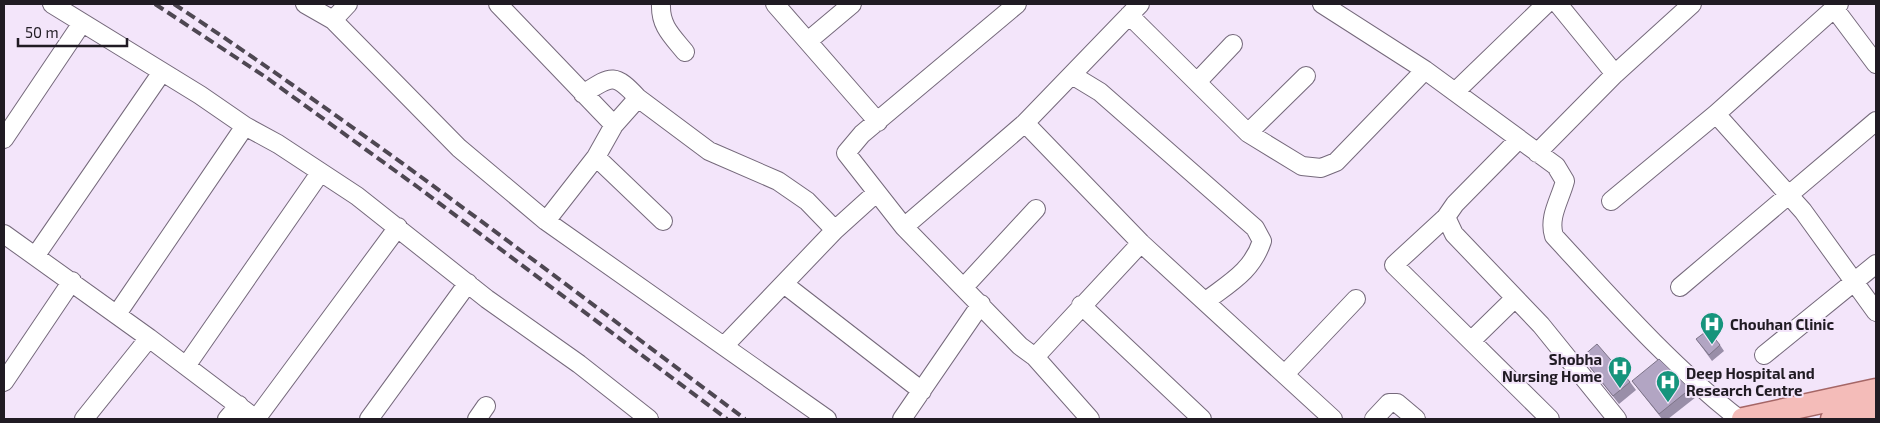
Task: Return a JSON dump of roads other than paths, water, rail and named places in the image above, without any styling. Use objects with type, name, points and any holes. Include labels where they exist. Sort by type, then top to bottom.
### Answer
[{"type":"main road","points":[[1743,419],[1876,390]]},
{"type":"main road","points":[[1832,419],[1876,409]]},
{"type":"street","points":[[52,4],[200,95],[244,126],[278,144],[357,196],[487,299],[579,364],[649,419]]},
{"type":"street","points":[[305,4],[333,20],[459,148],[546,221],[827,419]]},
{"type":"street","points":[[333,20],[348,4]]},
{"type":"street","points":[[498,4],[614,125]]},
{"type":"street","points":[[661,4],[661,14],[665,29],[686,52]]},
{"type":"street","points":[[775,4],[878,122]]},
{"type":"street","points":[[808,41],[852,4]]},
{"type":"street","points":[[1017,4],[862,134],[846,153],[904,227],[1020,346],[1035,358],[1090,419]]},
{"type":"street","points":[[1322,4],[1456,91],[1556,166],[1565,181],[1554,212],[1551,227],[1554,236],[1616,304],[1705,393],[1739,419]]},
{"type":"street","points":[[1456,91],[1546,4]]},
{"type":"street","points":[[1558,4],[1615,74]]},
{"type":"street","points":[[1537,153],[1615,74],[1692,4]]},
{"type":"street","points":[[1611,201],[1716,114],[1836,6],[1876,64]]},
{"type":"street","points":[[904,227],[1025,123],[1134,9],[1197,82],[1248,133],[1302,166],[1321,168],[1336,162],[1425,70]]},
{"type":"street","points":[[6,132],[82,24]]},
{"type":"street","points":[[1197,82],[1233,44]]},
{"type":"street","points":[[36,255],[162,72]]},
{"type":"street","points":[[1072,75],[1100,92],[1255,228],[1262,241],[1257,256],[1249,268],[1206,301]]},
{"type":"street","points":[[1248,133],[1306,76]]},
{"type":"street","points":[[583,94],[603,82],[613,79],[622,81],[638,98],[709,151],[778,181],[793,191],[807,201],[835,230]]},
{"type":"street","points":[[546,221],[596,157],[614,125],[638,98]]},
{"type":"street","points":[[1716,114],[1789,194],[1876,312]]},
{"type":"street","points":[[1680,287],[1876,121]]},
{"type":"street","points":[[1025,123],[1141,243],[1333,419]]},
{"type":"street","points":[[117,314],[244,126]]},
{"type":"street","points":[[1519,139],[1455,204],[1446,217],[1394,265],[1550,419]]},
{"type":"street","points":[[596,157],[663,221]]},
{"type":"street","points":[[186,366],[320,173]]},
{"type":"street","points":[[724,346],[835,230],[876,193]]},
{"type":"street","points":[[964,287],[1036,209]]},
{"type":"street","points":[[1446,217],[1454,234],[1541,325],[1617,419]]},
{"type":"street","points":[[4,234],[117,314],[256,419],[398,228]]},
{"type":"street","points":[[1035,358],[1081,305],[1141,243]]},
{"type":"street","points":[[1764,355],[1876,264]]},
{"type":"street","points":[[4,382],[72,282]]},
{"type":"street","points":[[369,419],[468,283]]},
{"type":"street","points":[[784,284],[922,391]]},
{"type":"street","points":[[1472,340],[1515,298]]},
{"type":"street","points":[[1285,374],[1356,299]]},
{"type":"street","points":[[902,419],[981,304]]},
{"type":"street","points":[[1081,305],[1202,419]]},
{"type":"street","points":[[84,419],[149,338]]},
{"type":"street","points":[[1374,419],[1389,403],[1397,403],[1416,419]]},
{"type":"street","points":[[227,419],[239,405]]},
{"type":"railway","points":[[155,4],[267,78],[419,188],[727,419]]},
{"type":"railway","points":[[174,4],[391,155],[745,419]]},
{"type":"place","name":"Chouhan Clinic","points":[[1712,345]]},
{"type":"place","name":"Shobha Nursing Home","points":[[1620,389]]},
{"type":"place","name":"Deep Hospital and Research Centre","points":[[1668,403]]}]
